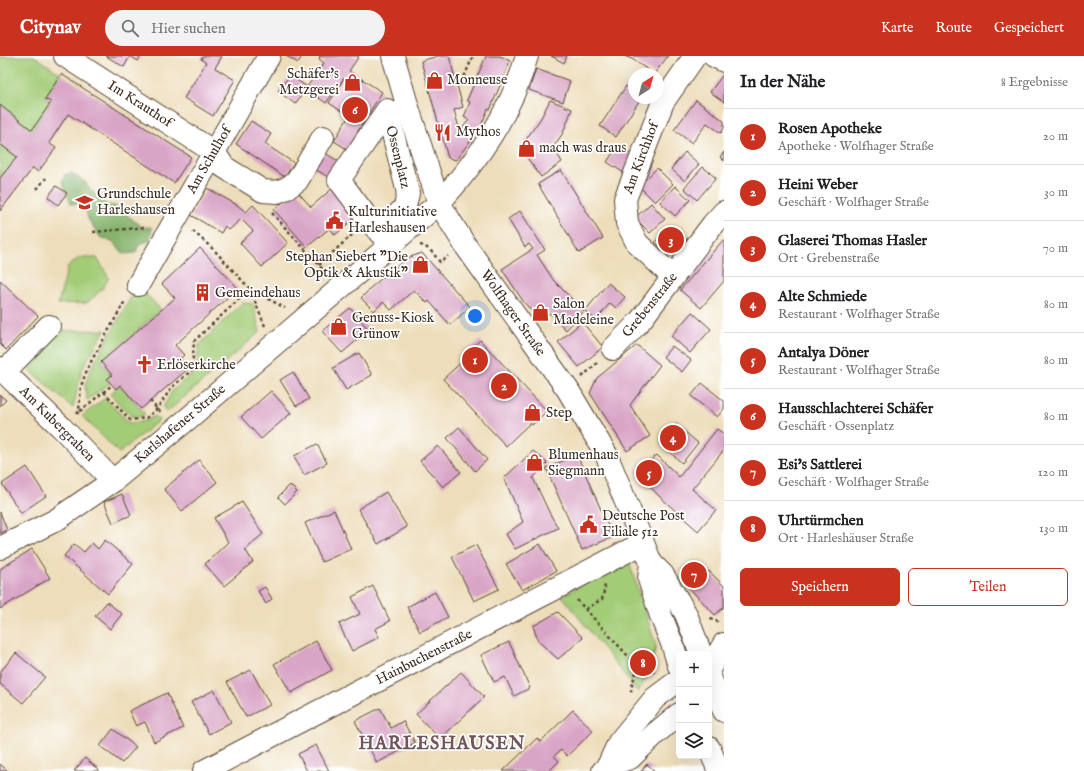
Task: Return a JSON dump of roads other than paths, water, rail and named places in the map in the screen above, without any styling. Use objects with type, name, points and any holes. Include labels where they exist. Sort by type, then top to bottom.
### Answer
[{"type":"street","name":"Im Krauthof","points":[[65,56],[214,152]]},
{"type":"street","name":"Am Schulhof","points":[[138,285],[269,56]]},
{"type":"street","name":"Wolfhager Straße","points":[[393,56],[408,108],[439,203],[465,245],[568,390],[606,454],[651,563],[662,575],[686,614],[700,651]]},
{"type":"street","name":"Am Kirchhof","points":[[673,277],[637,243],[627,223],[625,200],[663,102],[695,56]]},
{"type":"street","points":[[714,56],[724,61]]},
{"type":"street","name":"Karlshafener Straße","points":[[0,548],[56,520],[113,481],[439,203],[463,176],[490,138],[508,107],[519,81],[525,57]]},
{"type":"street","name":"Ossenplatz","points":[[387,110],[408,194],[405,207],[380,233],[369,220],[339,180],[387,110]]},
{"type":"street","points":[[214,152],[224,167],[263,191],[277,192],[287,188],[297,181],[323,136]]},
{"type":"street","name":"Grebenstraße","points":[[613,350],[640,321],[713,224],[724,212]]},
{"type":"street","points":[[2,370],[49,326]]},
{"type":"street","name":"Am Kubergraben","points":[[2,370],[61,427],[113,481]]},
{"type":"street","name":"Hainbuchenstraße","points":[[204,771],[643,543]]},
{"type":"street","name":"Wolfhager Straße","points":[[651,563],[649,579],[676,656]]},
{"type":"street","points":[[712,665],[724,644]]},
{"type":"street","points":[[605,769],[644,696],[676,656]]},
{"type":"street","points":[[712,671],[724,674]]},
{"type":"street","points":[[644,696],[676,681]]},
{"type":"street","points":[[712,682],[724,711]]},
{"type":"street","points":[[605,769],[630,758],[676,716]]},
{"type":"street","points":[[712,755],[719,771]]},
{"type":"place","name":"Monneuse","points":[[434,80]]},
{"type":"place","name":"Schäfer's Metzgerei","points":[[352,82]]},
{"type":"place","name":"Hausschlachterei Schäfer","points":[[355,110]]},
{"type":"place","name":"Mythos","points":[[443,132]]},
{"type":"place","name":"mach was draus","points":[[526,148]]},
{"type":"place","name":"Grundschule Harleshausen","points":[[84,202]]},
{"type":"place","name":"Kulturinitiative Harleshausen","points":[[335,220]]},
{"type":"place","name":"Glaserei Thomas Hasler","points":[[671,240]]},
{"type":"place","name":"Stephan Siebert \"Die Optik & Akustik\"","points":[[421,265]]},
{"type":"place","name":"Gemeindehaus","points":[[202,293]]},
{"type":"place","name":"Salon Madeleine","points":[[540,312]]},
{"type":"place","name":"Genuss-Kiosk Grünow","points":[[339,326]]},
{"type":"place","name":"Rosen Apotheke","points":[[475,360]]},
{"type":"place","name":"Erlöserkirche","points":[[144,365]]},
{"type":"place","name":"Heini Weber","points":[[504,386]]},
{"type":"place","name":"Step","points":[[533,413]]},
{"type":"place","name":"Alte Schmiede","points":[[673,438]]},
{"type":"place","name":"Blumenhaus Siegmann","points":[[535,463]]},
{"type":"place","name":"Antalya Döner","points":[[649,473]]},
{"type":"place","name":"Deutsche Post Filiale 512","points":[[589,524]]},
{"type":"place","name":"Esi's Sattlerei","points":[[694,575]]},
{"type":"place","name":"Uhrtürmchen","points":[[643,663]]},
{"type":"district","name":"HARLESHAUSEN","points":[[442,744]]}]
